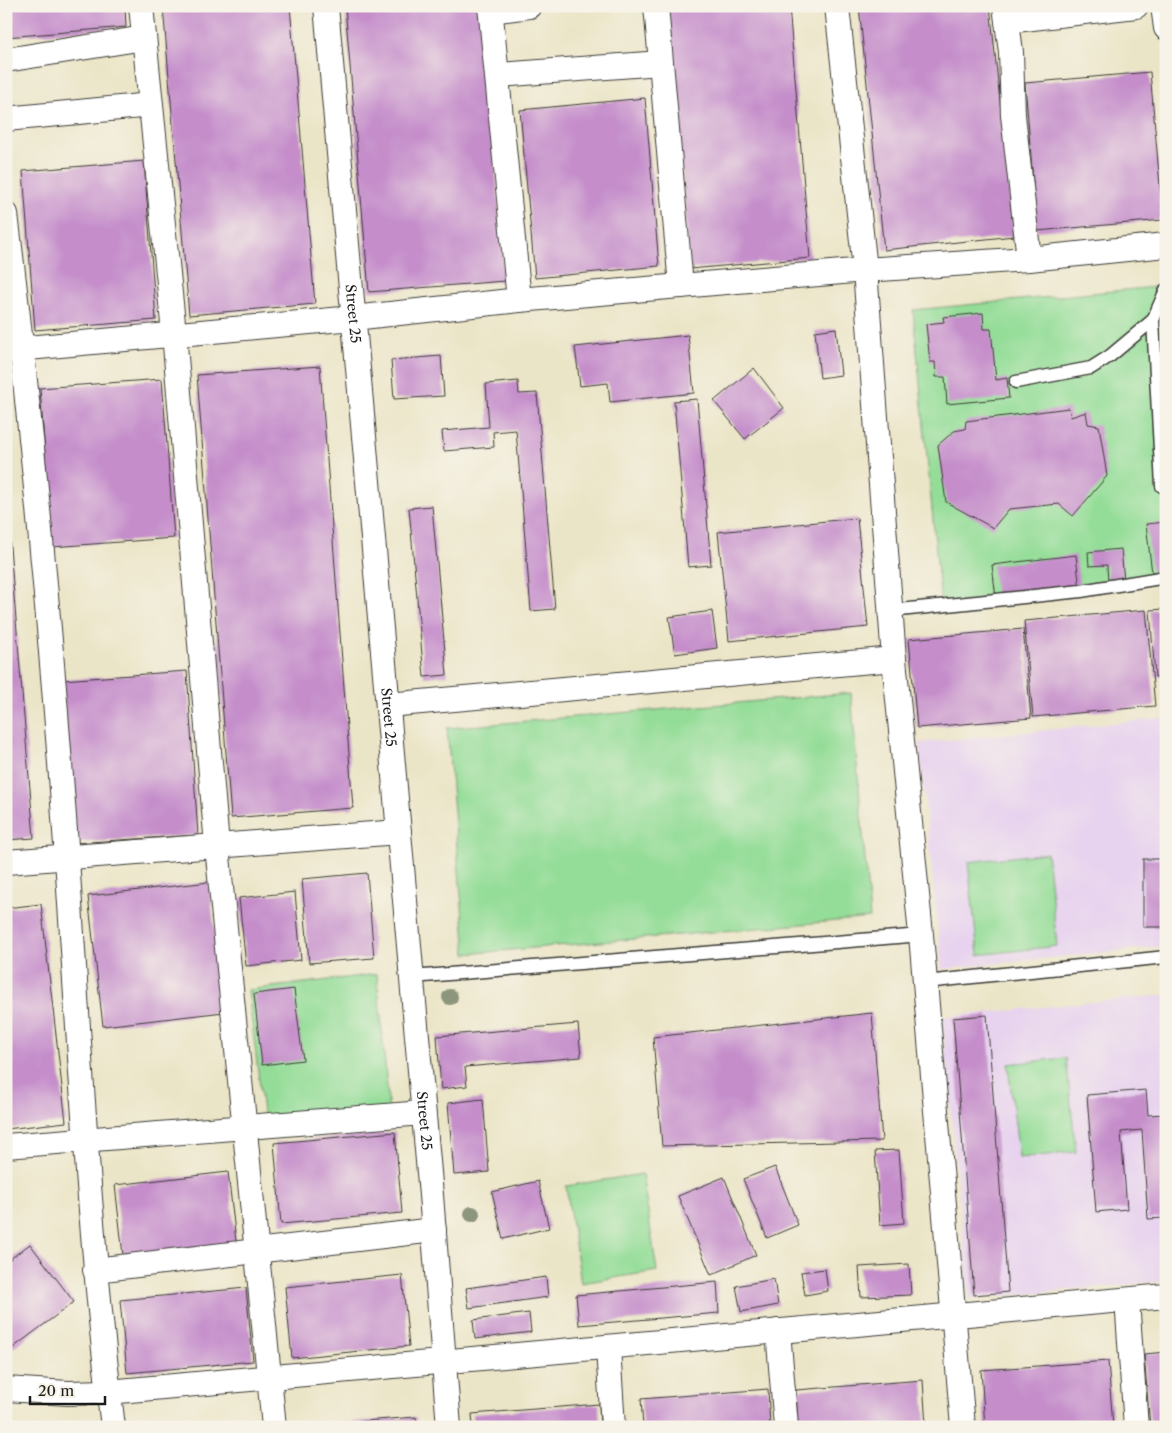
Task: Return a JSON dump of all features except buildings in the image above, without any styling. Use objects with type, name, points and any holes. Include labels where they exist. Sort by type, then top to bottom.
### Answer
[{"type":"street","points":[[141,6],[174,333],[217,846],[274,1427]]},
{"type":"street","name":"Street 25","points":[[326,6],[434,1230],[449,1427]]},
{"type":"street","points":[[519,300],[491,9],[529,6]]},
{"type":"street","points":[[656,6],[681,286]]},
{"type":"street","points":[[837,6],[865,270],[890,611],[922,935],[963,1427]]},
{"type":"street","points":[[1029,259],[1013,115],[1011,52],[1006,14],[1136,6]]},
{"type":"street","points":[[1163,6],[1166,28]]},
{"type":"street","points":[[6,60],[144,38]]},
{"type":"street","points":[[498,75],[661,63]]},
{"type":"street","points":[[6,119],[151,104]]},
{"type":"street","points":[[6,214],[15,349],[67,858],[84,1140],[95,1270],[113,1427]]},
{"type":"street","points":[[15,349],[353,318],[519,300],[865,270],[1029,259],[1166,245]]},
{"type":"street","points":[[388,705],[894,658]]},
{"type":"street","points":[[6,862],[399,832]]},
{"type":"street","points":[[6,1146],[423,1113]]},
{"type":"street","points":[[95,1270],[434,1230]]},
{"type":"street","points":[[6,1389],[68,1393],[108,1392],[1166,1296]]},
{"type":"street","points":[[1127,1300],[1136,1427]]},
{"type":"street","points":[[778,1331],[786,1427]]},
{"type":"street","points":[[608,1348],[613,1427]]},
{"type":"lane","points":[[1162,486],[1153,320],[1166,290]]},
{"type":"lane","points":[[1016,382],[1091,368],[1110,356],[1153,320]]},
{"type":"lane","points":[[890,611],[1081,591],[1166,577]]},
{"type":"lane","points":[[412,977],[922,935]]},
{"type":"lane","points":[[925,982],[1166,957]]},
{"type":"shaded area","points":[[1166,718],[1166,946],[942,969],[919,743]]},
{"type":"shaded area","points":[[1166,995],[1166,1281],[969,1299],[942,1017]]},
{"type":"green space","points":[[1166,286],[1166,582],[941,604],[913,310]]},
{"type":"green space","points":[[851,693],[870,918],[466,954],[447,728]]},
{"type":"green space","points":[[1047,853],[1057,946],[978,955],[968,862]]},
{"type":"green space","points":[[377,974],[389,1111],[264,1121],[248,990]]},
{"type":"green space","points":[[1066,1058],[1076,1152],[1019,1158],[1008,1064]]},
{"type":"green space","points":[[642,1174],[657,1271],[581,1283],[566,1186]]}]
